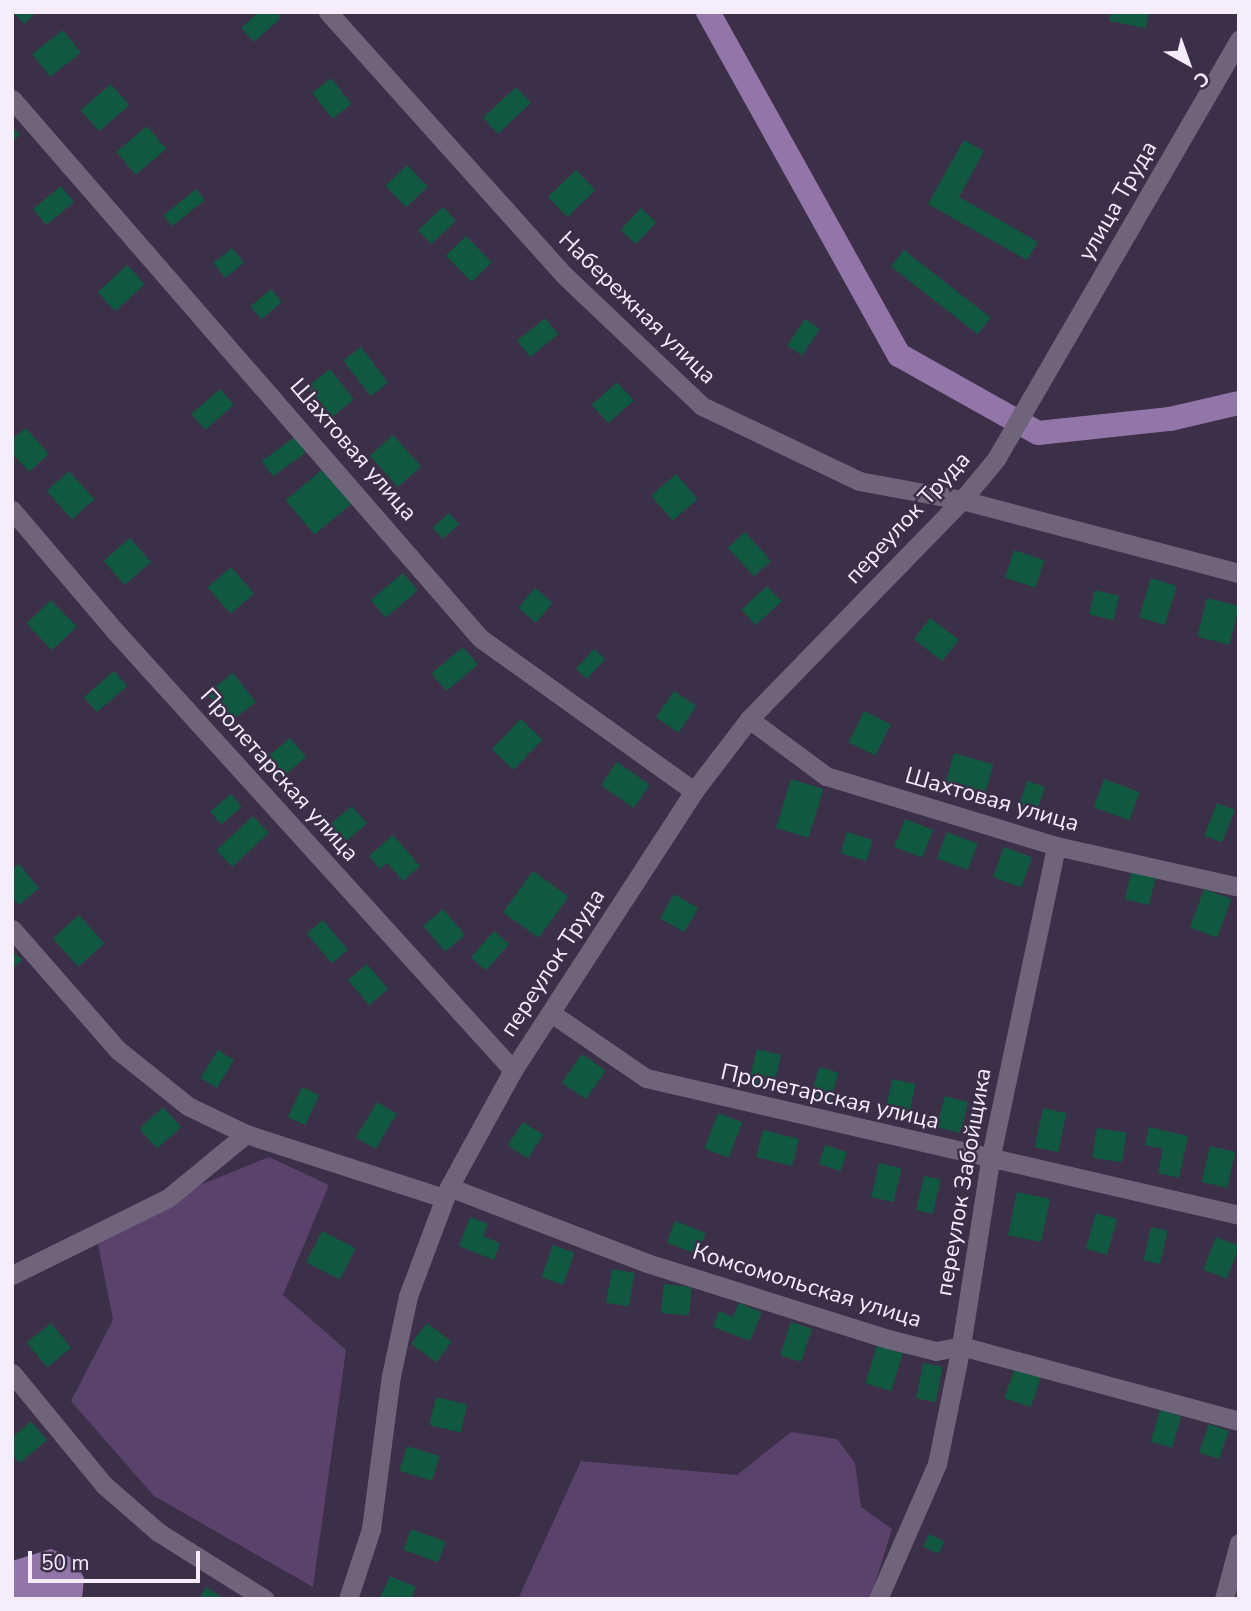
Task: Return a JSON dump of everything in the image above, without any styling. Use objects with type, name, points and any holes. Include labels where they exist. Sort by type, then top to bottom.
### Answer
[{"type":"street","name":"Набережная улица","points":[[328,12],[564,275],[702,406],[859,481],[962,500],[1239,573]]},
{"type":"street","name":"улица Труда","points":[[996,459],[1239,39]]},
{"type":"street","name":"Шахтовая улица","points":[[12,99],[480,638],[694,791]]},
{"type":"street","name":"переулок Труда","points":[[348,1599],[371,1528],[391,1376],[408,1296],[447,1192],[513,1070],[694,791],[749,719],[962,500],[996,459]]},
{"type":"street","name":"Пролетарская улица","points":[[12,510],[114,630],[513,1070]]},
{"type":"street","name":"Шахтовая улица","points":[[749,719],[826,776],[1056,846],[1239,887]]},
{"type":"street","name":"переулок Забойщика","points":[[878,1599],[937,1464],[961,1346],[990,1160],[1056,846]]},
{"type":"street","name":"Комсомольская улица","points":[[12,929],[118,1050],[188,1106],[246,1134],[447,1192],[647,1263],[888,1339],[936,1351],[961,1346],[1239,1421]]},
{"type":"street","name":"Пролетарская улица","points":[[551,1013],[646,1079],[1239,1215]]},
{"type":"street","points":[[12,1275],[168,1198],[246,1134]]},
{"type":"street","points":[[12,1373],[122,1500],[158,1532],[265,1599]]},
{"type":"street","points":[[1224,1599],[1239,1543]]},
{"type":"shaded area","points":[[269,1157],[329,1185],[283,1295],[346,1350],[313,1587],[154,1496],[71,1401],[113,1320],[98,1244],[200,1185]]},
{"type":"shaded area","points":[[791,1432],[837,1439],[855,1463],[861,1507],[892,1529],[870,1599],[518,1599],[581,1461],[737,1475]]},
{"type":"shaded area","points":[[51,1549],[74,1559],[84,1578],[82,1599],[12,1599],[12,1561]]},
{"type":"building","points":[[14,12],[37,12],[24,24]]},
{"type":"building","points":[[259,12],[277,12],[281,18],[254,42],[241,28]]},
{"type":"building","points":[[1111,12],[1149,12],[1146,28],[1109,21]]},
{"type":"building","points":[[63,30],[81,53],[50,77],[32,54]]},
{"type":"building","points":[[331,78],[351,104],[332,119],[312,93]]},
{"type":"building","points":[[111,84],[129,105],[99,131],[81,110]]},
{"type":"building","points":[[516,87],[531,103],[498,134],[483,118]]},
{"type":"building","points":[[12,126],[20,135],[12,142]]},
{"type":"building","points":[[147,126],[166,149],[136,175],[116,152]]},
{"type":"building","points":[[964,140],[984,151],[959,197],[1038,242],[1027,260],[928,204]]},
{"type":"building","points":[[407,165],[428,187],[406,207],[385,186]]},
{"type":"building","points":[[576,170],[595,190],[567,217],[548,197]]},
{"type":"building","points":[[61,186],[74,202],[46,225],[33,209]]},
{"type":"building","points":[[196,189],[205,200],[172,226],[163,215]]},
{"type":"building","points":[[443,207],[456,221],[431,244],[418,230]]},
{"type":"building","points":[[641,208],[656,222],[636,244],[621,230]]},
{"type":"building","points":[[466,236],[492,263],[472,282],[446,255]]},
{"type":"building","points":[[232,248],[244,263],[225,278],[213,263]]},
{"type":"building","points":[[904,250],[991,318],[978,334],[891,267]]},
{"type":"building","points":[[127,265],[145,284],[115,311],[98,292]]},
{"type":"building","points":[[271,289],[282,302],[261,319],[250,306]]},
{"type":"building","points":[[545,318],[558,334],[530,357],[517,341]]},
{"type":"building","points":[[805,319],[820,329],[802,356],[787,346]]},
{"type":"building","points":[[361,347],[388,383],[371,396],[343,360]]},
{"type":"building","points":[[330,369],[354,400],[332,417],[308,386]]},
{"type":"building","points":[[617,382],[634,401],[608,423],[592,405]]},
{"type":"building","points":[[220,389],[234,405],[205,430],[191,414]]},
{"type":"building","points":[[26,428],[49,454],[29,472],[12,453],[12,439]]},
{"type":"building","points":[[393,435],[421,466],[398,487],[370,456]]},
{"type":"building","points":[[295,437],[306,452],[273,476],[262,461]]},
{"type":"building","points":[[324,468],[353,502],[315,535],[286,500]]},
{"type":"building","points":[[69,471],[94,499],[72,519],[47,491]]},
{"type":"building","points":[[676,474],[698,499],[673,521],[651,496]]},
{"type":"building","points":[[449,513],[459,524],[443,539],[433,528]]},
{"type":"building","points":[[745,532],[771,561],[754,576],[728,547]]},
{"type":"building","points":[[130,538],[151,562],[125,585],[104,561]]},
{"type":"building","points":[[1014,550],[1044,560],[1035,587],[1005,578]]},
{"type":"building","points":[[231,567],[254,593],[231,614],[208,587]]},
{"type":"building","points":[[403,573],[418,591],[386,618],[371,600]]},
{"type":"building","points":[[1151,578],[1177,586],[1165,625],[1139,617]]},
{"type":"building","points":[[767,586],[781,601],[756,625],[741,610]]},
{"type":"building","points":[[535,588],[553,603],[536,623],[518,608]]},
{"type":"building","points":[[1095,590],[1119,596],[1113,620],[1089,614]]},
{"type":"building","points":[[1207,598],[1239,606],[1229,645],[1197,637]]},
{"type":"building","points":[[51,600],[77,627],[52,650],[27,624]]},
{"type":"building","points":[[930,618],[959,640],[943,661],[914,640]]},
{"type":"building","points":[[463,647],[478,665],[446,691],[432,673]]},
{"type":"building","points":[[594,649],[605,659],[587,679],[576,669]]},
{"type":"building","points":[[114,671],[127,686],[97,712],[84,697]]},
{"type":"building","points":[[233,673],[256,702],[230,722],[207,693]]},
{"type":"building","points":[[674,691],[696,706],[678,733],[656,718]]},
{"type":"building","points":[[864,711],[891,724],[876,756],[849,742]]},
{"type":"building","points":[[521,719],[543,740],[513,770],[492,749]]},
{"type":"building","points":[[290,738],[306,757],[281,778],[265,759]]},
{"type":"building","points":[[954,753],[993,764],[985,793],[946,782]]},
{"type":"building","points":[[617,762],[650,785],[634,808],[601,785]]},
{"type":"building","points":[[791,779],[824,789],[809,838],[776,828]]},
{"type":"building","points":[[1104,779],[1140,792],[1129,820],[1094,807]]},
{"type":"building","points":[[1027,781],[1045,787],[1037,811],[1019,805]]},
{"type":"building","points":[[231,794],[242,807],[221,824],[210,811]]},
{"type":"building","points":[[1217,803],[1235,810],[1222,842],[1204,836]]},
{"type":"building","points":[[352,806],[367,824],[345,842],[330,825]]},
{"type":"building","points":[[253,816],[269,833],[232,867],[216,850]]},
{"type":"building","points":[[905,819],[933,830],[922,858],[894,847]]},
{"type":"building","points":[[847,832],[873,840],[866,861],[841,853]]},
{"type":"building","points":[[947,832],[978,844],[968,870],[937,858]]},
{"type":"building","points":[[393,835],[420,866],[403,881],[387,863],[380,869],[369,856]]},
{"type":"building","points":[[1004,847],[1032,857],[1021,887],[993,877]]},
{"type":"building","points":[[19,864],[39,888],[19,905],[12,897],[12,869]]},
{"type":"building","points":[[1133,866],[1157,872],[1149,905],[1125,899]]},
{"type":"building","points":[[533,871],[569,897],[539,938],[503,912]]},
{"type":"building","points":[[1204,889],[1231,899],[1217,937],[1190,928]]},
{"type":"building","points":[[674,894],[698,908],[684,932],[660,918]]},
{"type":"building","points":[[443,909],[465,935],[445,952],[423,926]]},
{"type":"building","points":[[79,915],[104,943],[78,967],[53,938]]},
{"type":"building","points":[[323,920],[348,950],[332,963],[307,933]]},
{"type":"building","points":[[494,931],[509,944],[486,971],[471,957]]},
{"type":"building","points":[[12,951],[22,960],[12,969]]},
{"type":"building","points":[[367,964],[388,989],[369,1005],[348,980]]},
{"type":"building","points":[[757,1049],[781,1055],[773,1087],[749,1081]]},
{"type":"building","points":[[218,1050],[234,1060],[217,1088],[201,1078]]},
{"type":"building","points":[[582,1054],[606,1071],[586,1099],[562,1083]]},
{"type":"building","points":[[819,1067],[838,1072],[831,1101],[811,1096]]},
{"type":"building","points":[[892,1079],[915,1084],[908,1119],[885,1114]]},
{"type":"building","points":[[302,1087],[319,1095],[305,1125],[288,1117]]},
{"type":"building","points":[[945,1096],[968,1102],[960,1133],[937,1127]]},
{"type":"building","points":[[377,1102],[397,1114],[376,1149],[356,1137]]},
{"type":"building","points":[[163,1107],[181,1127],[157,1148],[139,1128]]},
{"type":"building","points":[[1043,1108],[1066,1113],[1058,1152],[1035,1147]]},
{"type":"building","points":[[718,1113],[742,1122],[729,1158],[704,1148]]},
{"type":"building","points":[[523,1122],[543,1135],[528,1159],[508,1145]]},
{"type":"building","points":[[1149,1127],[1188,1136],[1179,1178],[1158,1173],[1163,1149],[1145,1145]]},
{"type":"building","points":[[1097,1128],[1127,1133],[1122,1162],[1092,1158]]},
{"type":"building","points":[[763,1130],[799,1139],[792,1166],[756,1157]]},
{"type":"building","points":[[825,1145],[847,1152],[841,1171],[819,1164]]},
{"type":"building","points":[[1210,1146],[1235,1152],[1227,1188],[1202,1182]]},
{"type":"building","points":[[879,1163],[901,1168],[894,1202],[871,1197]]},
{"type":"building","points":[[924,1176],[941,1180],[933,1214],[916,1210]]},
{"type":"building","points":[[1017,1192],[1050,1199],[1041,1242],[1008,1235]]},
{"type":"building","points":[[1096,1213],[1117,1219],[1107,1255],[1086,1249]]},
{"type":"building","points":[[470,1217],[488,1224],[483,1236],[500,1243],[494,1260],[459,1246]]},
{"type":"building","points":[[675,1221],[706,1233],[698,1254],[667,1242]]},
{"type":"building","points":[[1151,1227],[1168,1231],[1160,1264],[1143,1260]]},
{"type":"building","points":[[322,1231],[356,1248],[340,1279],[306,1262]]},
{"type":"building","points":[[1216,1237],[1239,1246],[1227,1279],[1203,1270]]},
{"type":"building","points":[[553,1245],[575,1253],[563,1285],[541,1277]]},
{"type":"building","points":[[612,1269],[635,1273],[629,1306],[606,1302]]},
{"type":"building","points":[[664,1284],[692,1287],[689,1316],[661,1313]]},
{"type":"building","points":[[739,1303],[762,1312],[750,1341],[713,1327],[719,1311],[733,1317]]},
{"type":"building","points":[[791,1322],[812,1329],[801,1362],[780,1355]]},
{"type":"building","points":[[51,1323],[71,1348],[47,1367],[27,1343]]},
{"type":"building","points":[[427,1323],[452,1342],[436,1362],[411,1344]]},
{"type":"building","points":[[877,1345],[903,1353],[891,1391],[865,1383]]},
{"type":"building","points":[[923,1363],[943,1367],[936,1402],[916,1398]]},
{"type":"building","points":[[1016,1364],[1042,1373],[1031,1407],[1004,1398]]},
{"type":"building","points":[[436,1397],[467,1404],[461,1432],[429,1425]]},
{"type":"building","points":[[1160,1410],[1181,1416],[1172,1448],[1151,1442]]},
{"type":"building","points":[[31,1421],[47,1440],[20,1463],[12,1455],[12,1438]]},
{"type":"building","points":[[1209,1424],[1229,1431],[1219,1459],[1199,1452]]},
{"type":"building","points":[[407,1446],[440,1456],[432,1481],[399,1471]]},
{"type":"building","points":[[411,1529],[446,1542],[438,1562],[403,1550]]},
{"type":"building","points":[[929,1534],[944,1541],[938,1554],[923,1547]]},
{"type":"building","points":[[390,1576],[416,1587],[411,1599],[380,1598]]},
{"type":"building","points":[[206,1587],[225,1599],[199,1599]]},
{"type":"waterway","points":[[708,12],[899,355],[1038,433],[1170,419],[1239,403]]}]
